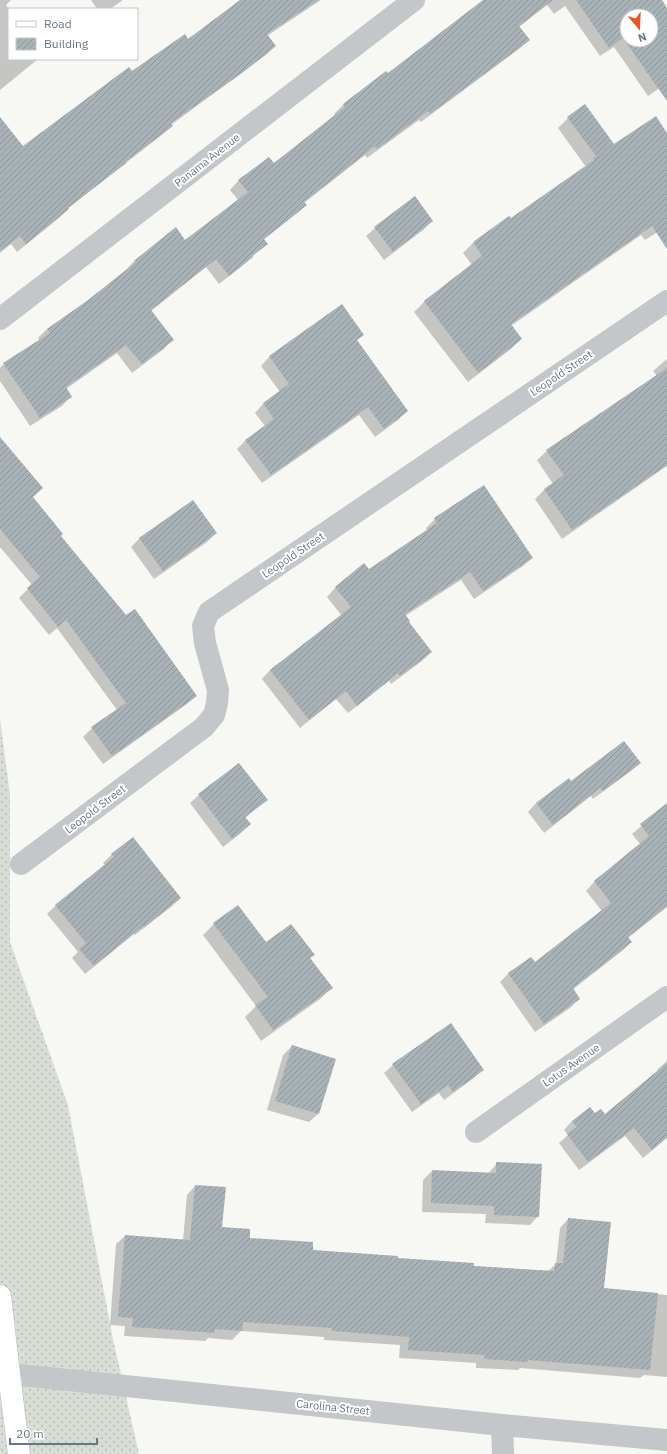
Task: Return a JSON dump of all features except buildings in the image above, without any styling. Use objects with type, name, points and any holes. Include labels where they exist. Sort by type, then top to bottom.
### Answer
[{"type":"main road","points":[[0,1296],[4,1374],[19,1454]]},
{"type":"street","name":"Panama Avenue","points":[[0,319],[414,0]]},
{"type":"street","name":"Leopold Street","points":[[21,864],[204,727],[214,715],[218,690],[205,644],[203,626],[209,612],[667,301]]},
{"type":"street","name":"Lotus Avenue","points":[[476,1132],[667,997]]},
{"type":"street","name":"Carolina Street","points":[[4,1374],[502,1425],[667,1440]]},
{"type":"street","points":[[502,1425],[503,1454]]},
{"type":"shaded area","points":[[0,719],[10,795],[10,942],[68,1105],[113,1339],[139,1454],[0,1454]]}]
